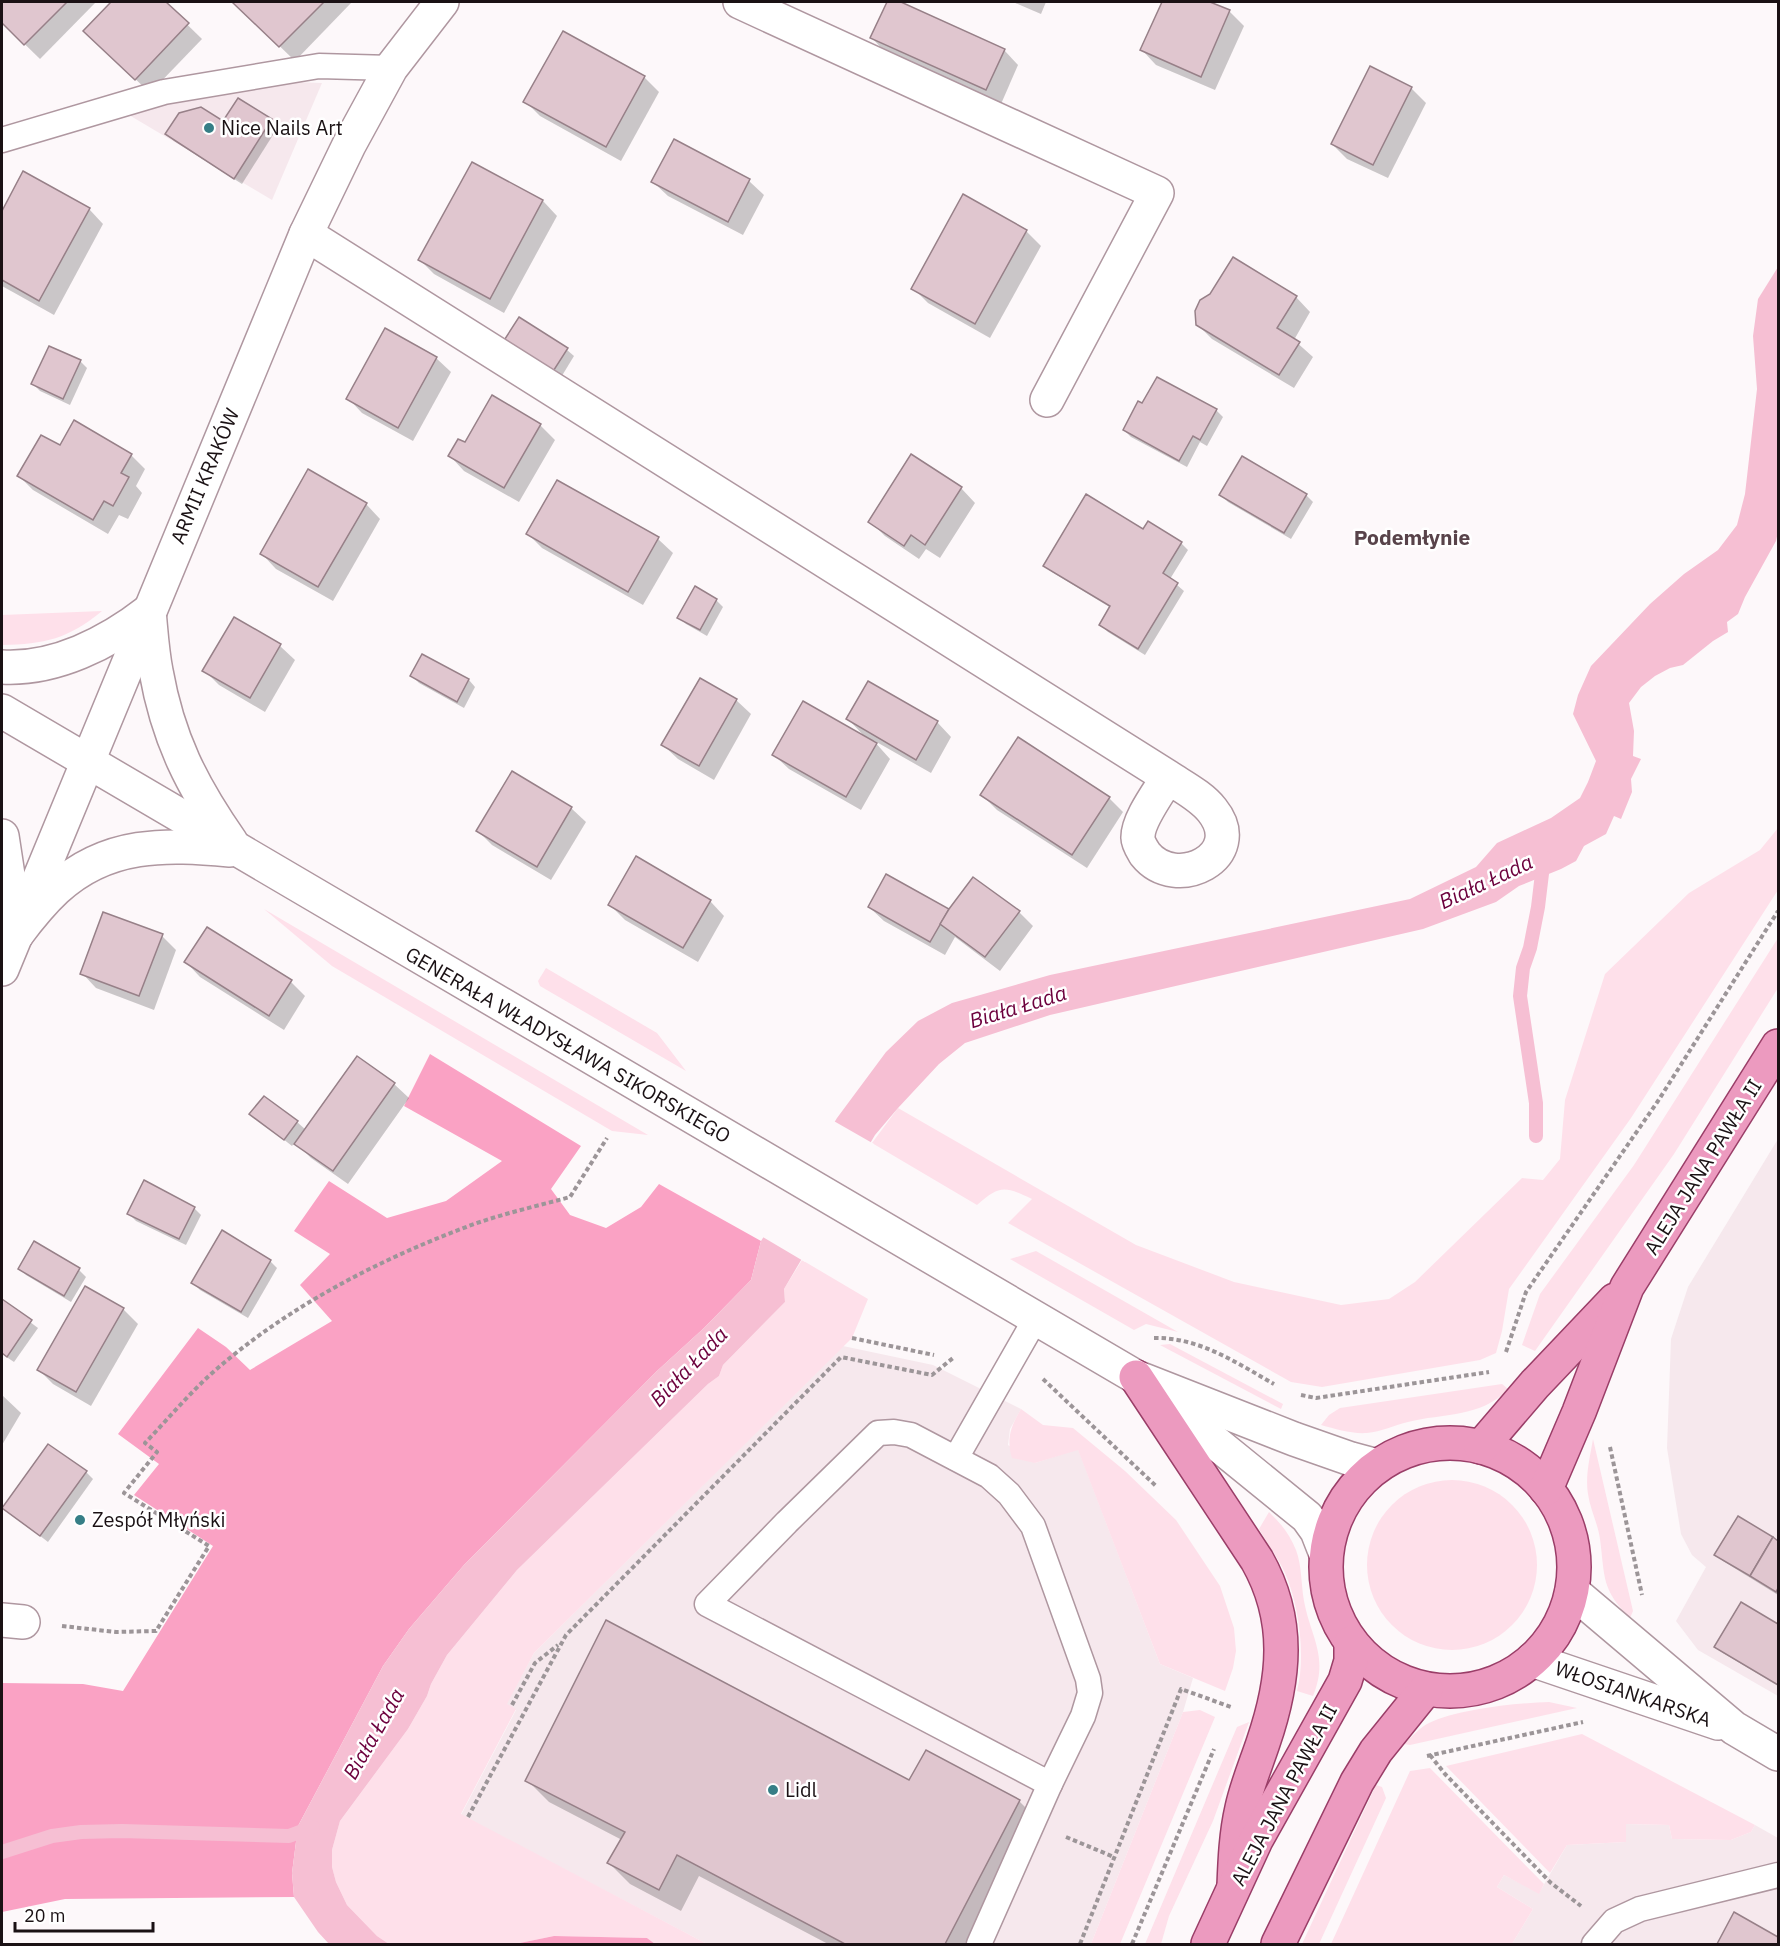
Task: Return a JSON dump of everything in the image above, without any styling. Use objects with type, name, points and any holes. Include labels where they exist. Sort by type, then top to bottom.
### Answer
[{"type":"main road","name":"ALEJA JANA PAWŁA II","points":[[1546,1489],[1579,1412],[1627,1287],[1779,1046]]},
{"type":"main road","name":"ALEJA JANA PAWŁA II","points":[[1481,1447],[1535,1384],[1627,1287]]},
{"type":"main road","points":[[1136,1377],[1257,1560],[1277,1608],[1282,1655],[1278,1689],[1242,1808],[1236,1845],[1234,1886]]},
{"type":"main road","points":[[1459,1443],[1481,1447],[1517,1463],[1533,1475],[1556,1504],[1570,1537],[1574,1564],[1572,1591],[1562,1621],[1544,1648],[1532,1660],[1506,1678],[1459,1691],[1426,1689],[1405,1683],[1385,1673],[1367,1660],[1351,1643],[1333,1610],[1325,1573],[1326,1554],[1334,1521],[1342,1505],[1364,1477],[1377,1466],[1396,1455],[1427,1445],[1459,1443]]},
{"type":"main road","name":"ALEJA JANA PAWŁA II","points":[[1208,1944],[1264,1825],[1345,1681],[1351,1661],[1351,1643]]},
{"type":"main road","points":[[1278,1944],[1357,1782],[1376,1751],[1426,1689]]},
{"type":"street","name":"ARMII KRAKÓW","points":[[2,969],[306,234],[349,145],[391,68],[442,2]]},
{"type":"street","points":[[740,2],[1157,193],[1047,400]]},
{"type":"street","points":[[306,234],[1168,777]]},
{"type":"street","points":[[2,667],[32,666],[65,657],[99,643],[149,611]]},
{"type":"street","points":[[149,611],[155,670],[177,750],[208,809],[238,851]]},
{"type":"street","name":"GENERAŁA WŁADYSŁAWA SIKORSKIEGO","points":[[2,711],[1136,1377],[1307,1517],[1317,1532],[1326,1554]]},
{"type":"street","points":[[2,836],[17,934]]},
{"type":"street","points":[[17,934],[58,887],[84,867],[110,855],[122,851],[157,847],[238,851]]},
{"type":"street","name":"GENERAŁA WŁADYSŁAWA SIKORSKIEGO","points":[[1136,1377],[1294,1438],[1377,1466]]},
{"type":"street","name":"WŁOSIANKARSKA","points":[[1572,1591],[1734,1728],[1779,1754]]},
{"type":"street","name":"WŁOSIANKARSKA","points":[[1532,1660],[1734,1728]]},
{"type":"lane","points":[[2,140],[164,92],[319,66],[391,68]]},
{"type":"lane","points":[[956,1458],[1036,1318]]},
{"type":"lane","points":[[979,1944],[1032,1823],[1083,1716],[1090,1693],[1088,1678],[1033,1526],[1009,1494],[989,1476],[910,1435],[894,1432],[878,1433],[707,1604],[1050,1784]]},
{"type":"lane","points":[[1601,1935],[1614,1921],[1640,1909],[1779,1875]]},
{"type":"path","points":[[1505,1354],[1526,1292],[1658,1101],[1779,911]]},
{"type":"path","points":[[12,1621],[116,1632],[156,1630],[209,1546],[124,1493],[157,1452],[145,1443],[210,1375],[249,1344],[312,1300],[380,1264],[463,1228],[570,1197],[607,1138]]},
{"type":"path","points":[[852,1338],[934,1355]]},
{"type":"path","points":[[1150,1338],[1165,1338],[1208,1347],[1281,1388]]},
{"type":"path","points":[[468,1817],[561,1643],[572,1628],[841,1357],[932,1375],[953,1358]]},
{"type":"path","points":[[1292,1392],[1316,1398],[1481,1374],[1497,1369]]},
{"type":"path","points":[[1066,1402],[1157,1487]]},
{"type":"path","points":[[1610,1444],[1644,1605]]},
{"type":"path","points":[[512,1705],[535,1663],[561,1643]]},
{"type":"path","points":[[1080,1944],[1181,1689],[1231,1707]]},
{"type":"path","points":[[1419,1758],[1579,1724]]},
{"type":"path","points":[[1132,1944],[1217,1743]]},
{"type":"path","points":[[1430,1755],[1445,1774],[1601,1935]]},
{"type":"path","points":[[1032,1823],[1114,1857]]},
{"type":"shaded area","points":[[244,80],[322,83],[272,200],[124,112]]},
{"type":"shaded area","points":[[102,611],[67,634],[44,641],[2,645],[2,615]]},
{"type":"shaded area","points":[[1778,828],[1778,890],[1631,1118],[1509,1289],[1496,1353],[1480,1360],[1322,1387],[1291,1382],[1008,1223],[1032,1199],[1003,1190],[991,1194],[977,1205],[872,1143],[898,1108],[1136,1245],[1234,1282],[1341,1305],[1389,1299],[1415,1282],[1522,1178],[1543,1180],[1560,1159],[1565,1100],[1605,974],[1689,893],[1760,850]]},
{"type":"shaded area","points":[[264,909],[648,1135],[612,1131],[332,966]]},
{"type":"shaded area","points":[[1778,938],[1778,988],[1674,1154],[1535,1351],[1522,1345],[1540,1294],[1634,1165]]},
{"type":"shaded area","points":[[546,968],[657,1033],[686,1071],[540,986],[538,981]]},
{"type":"shaded area","points":[[430,1054],[581,1146],[551,1189],[570,1215],[606,1228],[641,1207],[659,1184],[761,1241],[751,1280],[464,1565],[409,1629],[383,1666],[298,1826],[292,1873],[294,1897],[65,1899],[2,1912],[2,1683],[83,1684],[123,1691],[213,1546],[134,1495],[159,1464],[118,1434],[198,1328],[226,1347],[250,1370],[332,1321],[300,1285],[330,1254],[294,1231],[329,1181],[387,1218],[446,1201],[502,1161],[404,1106]]},
{"type":"shaded area","points":[[1778,1139],[1778,1696],[1698,1650],[1676,1621],[1706,1567],[1692,1555],[1681,1534],[1667,1448],[1671,1339],[1688,1287]]},
{"type":"shaded area","points":[[1036,1251],[1178,1332],[1146,1324],[1134,1330],[1010,1259]]},
{"type":"shaded area","points":[[802,1260],[868,1299],[852,1338],[534,1653],[507,1704],[516,1709],[461,1814],[707,1944],[655,1944],[647,1938],[554,1936],[515,1944],[389,1944],[377,1936],[347,1905],[336,1882],[332,1867],[332,1850],[340,1821],[408,1729],[447,1655],[517,1570],[708,1384],[719,1376],[723,1365],[785,1302],[784,1289]]},
{"type":"shaded area","points":[[1170,1344],[1283,1404],[1281,1409],[1160,1345]]},
{"type":"shaded area","points":[[843,1346],[933,1365],[1021,1409],[1010,1429],[1008,1445],[1035,1463],[1078,1449],[1160,1664],[1193,1678],[1183,1712],[1091,1944],[707,1944],[461,1815],[516,1710],[506,1704],[534,1653]]},
{"type":"shaded area","points":[[1502,1384],[1508,1389],[1497,1398],[1474,1410],[1461,1413],[1421,1419],[1367,1433],[1349,1432],[1321,1425],[1329,1415],[1340,1408]]},
{"type":"shaded area","points":[[1021,1409],[1043,1425],[1073,1428],[1125,1471],[1176,1520],[1220,1586],[1234,1628],[1236,1651],[1225,1691],[1160,1664],[1078,1450],[1035,1463],[1012,1458],[1009,1445],[1010,1433]]},
{"type":"shaded area","points":[[1593,1439],[1633,1611],[1630,1618],[1614,1599],[1604,1573],[1599,1533],[1587,1487]]},
{"type":"shaded area","points":[[1452,1480],[1469,1481],[1485,1486],[1512,1505],[1531,1532],[1536,1548],[1536,1582],[1531,1598],[1512,1625],[1485,1644],[1469,1649],[1452,1650],[1435,1649],[1419,1644],[1392,1625],[1373,1598],[1368,1582],[1367,1565],[1368,1548],[1373,1532],[1392,1505],[1419,1486],[1435,1481]]},
{"type":"shaded area","points":[[1269,1512],[1288,1534],[1298,1556],[1304,1601],[1319,1659],[1313,1696],[1297,1691],[1301,1647],[1294,1600],[1285,1573],[1259,1529]]},
{"type":"shaded area","points":[[1549,1702],[1577,1708],[1410,1745],[1404,1744],[1426,1725],[1441,1718],[1471,1710]]},
{"type":"shaded area","points":[[1200,1710],[1215,1717],[1120,1944],[1091,1944],[1183,1712]]},
{"type":"shaded area","points":[[1249,1722],[1213,1821],[1169,1916],[1161,1944],[1145,1944],[1237,1727]]},
{"type":"shaded area","points":[[1582,1734],[1755,1825],[1751,1832],[1731,1840],[1672,1839],[1669,1825],[1626,1824],[1626,1842],[1567,1845],[1550,1873],[1446,1766]]},
{"type":"shaded area","points":[[1430,1768],[1544,1884],[1539,1894],[1504,1875],[1497,1887],[1533,1909],[1512,1944],[1331,1944],[1410,1771]]},
{"type":"shaded area","points":[[1376,1785],[1382,1787],[1386,1798],[1319,1944],[1302,1944]]},
{"type":"shaded area","points":[[1625,1824],[1669,1825],[1672,1839],[1731,1840],[1751,1832],[1755,1825],[1778,1838],[1778,1944],[1512,1944],[1533,1909],[1497,1887],[1504,1875],[1539,1893],[1567,1845],[1626,1842]]},
{"type":"shaded area","points":[[554,1936],[647,1938],[655,1944],[515,1944]]},
{"type":"water","name":"Biała Łada","points":[[1778,267],[1778,532],[1776,541],[1738,614],[1727,622],[1728,632],[1683,665],[1670,668],[1655,676],[1641,687],[1629,703],[1634,731],[1633,756],[1641,759],[1631,779],[1632,792],[1621,819],[1614,816],[1606,834],[1584,846],[1576,861],[1519,886],[1496,902],[1423,929],[1050,1015],[965,1043],[939,1064],[875,1135],[784,1289],[785,1302],[723,1365],[719,1376],[708,1384],[517,1570],[447,1655],[408,1729],[340,1821],[332,1850],[332,1867],[336,1882],[347,1905],[377,1936],[389,1944],[329,1944],[294,1897],[292,1873],[298,1826],[383,1666],[409,1629],[464,1565],[751,1280],[761,1241],[837,1118],[886,1052],[918,1021],[952,1003],[1050,975],[1410,899],[1476,867],[1497,843],[1551,818],[1580,798],[1596,761],[1573,714],[1578,695],[1591,666],[1650,604],[1684,574],[1718,550],[1737,525],[1745,494],[1757,389],[1753,336],[1758,299]]},
{"type":"pier","points":[[832,1120],[874,1144],[805,1262],[761,1236]]},
{"type":"building","points":[[2,2],[67,2],[24,45],[2,23]]},
{"type":"building","points":[[111,2],[166,2],[189,23],[135,80],[83,31]]},
{"type":"building","points":[[232,2],[324,2],[279,47]]},
{"type":"building","points":[[887,2],[901,2],[1005,49],[986,90],[870,38]]},
{"type":"building","points":[[1162,2],[1210,2],[1230,10],[1201,77],[1140,50]]},
{"type":"building","points":[[563,31],[645,76],[606,147],[523,102]]},
{"type":"building","points":[[1370,66],[1412,87],[1373,165],[1331,144]]},
{"type":"building","points":[[238,98],[272,119],[234,179],[165,134],[179,113],[201,107],[223,121]]},
{"type":"building","points":[[674,139],[750,179],[728,222],[651,182]]},
{"type":"building","points":[[472,162],[543,200],[490,299],[418,260]]},
{"type":"building","points":[[23,171],[90,208],[39,301],[2,280],[2,211]]},
{"type":"building","points":[[963,194],[1027,230],[975,324],[911,289]]},
{"type":"building","points":[[1233,257],[1297,296],[1277,328],[1300,342],[1279,375],[1196,325],[1195,311],[1200,300],[1210,294]]},
{"type":"building","points":[[519,317],[568,348],[552,373],[503,342]]},
{"type":"building","points":[[385,328],[437,357],[398,428],[346,399]]},
{"type":"building","points":[[49,346],[81,360],[63,399],[31,384]]},
{"type":"building","points":[[1157,377],[1217,409],[1200,440],[1193,436],[1179,461],[1123,430],[1138,401],[1142,403]]},
{"type":"building","points":[[492,395],[541,424],[504,488],[448,456],[458,439],[465,442]]},
{"type":"building","points":[[74,420],[132,454],[121,473],[129,477],[113,506],[104,501],[93,520],[17,476],[41,435],[60,445]]},
{"type":"building","points":[[911,454],[962,487],[925,545],[911,535],[904,546],[868,522]]},
{"type":"building","points":[[1242,456],[1307,494],[1284,533],[1219,495]]},
{"type":"building","points":[[308,469],[367,503],[318,587],[260,554]]},
{"type":"building","points":[[557,480],[659,537],[628,592],[526,534]]},
{"type":"building","points":[[1086,494],[1143,529],[1148,521],[1182,542],[1163,573],[1178,583],[1138,649],[1099,625],[1110,606],[1043,566]]},
{"type":"building","points":[[695,586],[717,599],[700,630],[677,618]]},
{"type":"building","points":[[234,617],[281,644],[250,698],[202,671]]},
{"type":"building","points":[[422,654],[469,679],[457,702],[410,676]]},
{"type":"building","points":[[700,678],[737,699],[699,766],[661,745]]},
{"type":"building","points":[[868,681],[938,721],[916,760],[846,719]]},
{"type":"building","points":[[803,701],[877,743],[846,797],[772,755]]},
{"type":"building","points":[[1018,737],[1110,797],[1072,855],[980,795]]},
{"type":"building","points":[[512,771],[572,807],[537,867],[476,831]]},
{"type":"building","points":[[636,856],[711,900],[683,948],[608,905]]},
{"type":"building","points":[[886,874],[949,909],[930,942],[868,907]]},
{"type":"building","points":[[973,877],[1020,911],[985,957],[940,924]]},
{"type":"building","points":[[103,912],[163,934],[139,996],[80,974]]},
{"type":"building","points":[[207,927],[292,980],[269,1016],[184,962]]},
{"type":"building","points":[[357,1056],[395,1083],[333,1171],[294,1144]]},
{"type":"building","points":[[264,1096],[298,1121],[284,1140],[249,1114]]},
{"type":"building","points":[[144,1180],[195,1207],[179,1239],[127,1214]]},
{"type":"building","points":[[222,1230],[271,1260],[241,1312],[191,1283]]},
{"type":"building","points":[[34,1241],[80,1268],[64,1296],[18,1269]]},
{"type":"building","points":[[85,1286],[124,1308],[76,1392],[37,1370]]},
{"type":"building","points":[[2,1299],[32,1320],[7,1357],[2,1353]]},
{"type":"building","points":[[48,1444],[87,1471],[40,1536],[2,1508]]},
{"type":"building","points":[[1738,1516],[1773,1537],[1750,1576],[1714,1555]]},
{"type":"building","points":[[1773,1537],[1778,1541],[1778,1588],[1776,1592],[1750,1576]]},
{"type":"building","points":[[1741,1602],[1778,1624],[1778,1685],[1714,1647]]},
{"type":"building","name":"Lidl","points":[[606,1620],[909,1780],[926,1750],[1020,1800],[945,1944],[845,1944],[677,1855],[659,1890],[607,1863],[625,1832],[525,1781]]},
{"type":"building","points":[[1734,1912],[1778,1937],[1778,1944],[1717,1944]]},
{"type":"waterway","name":"Biała Łada","points":[[1536,1136],[1536,1103],[1520,996],[1523,968],[1530,948],[1538,907],[1544,857]]},
{"type":"waterway","points":[[2,1852],[52,1836],[81,1832],[289,1836],[313,1827]]},
{"type":"place","name":"Nice Nails Art","points":[[209,128]]},
{"type":"place","name":"Zespół Młyński","points":[[80,1520]]},
{"type":"place","name":"Lidl","points":[[773,1790]]},
{"type":"district","name":"Podemłynie","points":[[1412,538]]}]
